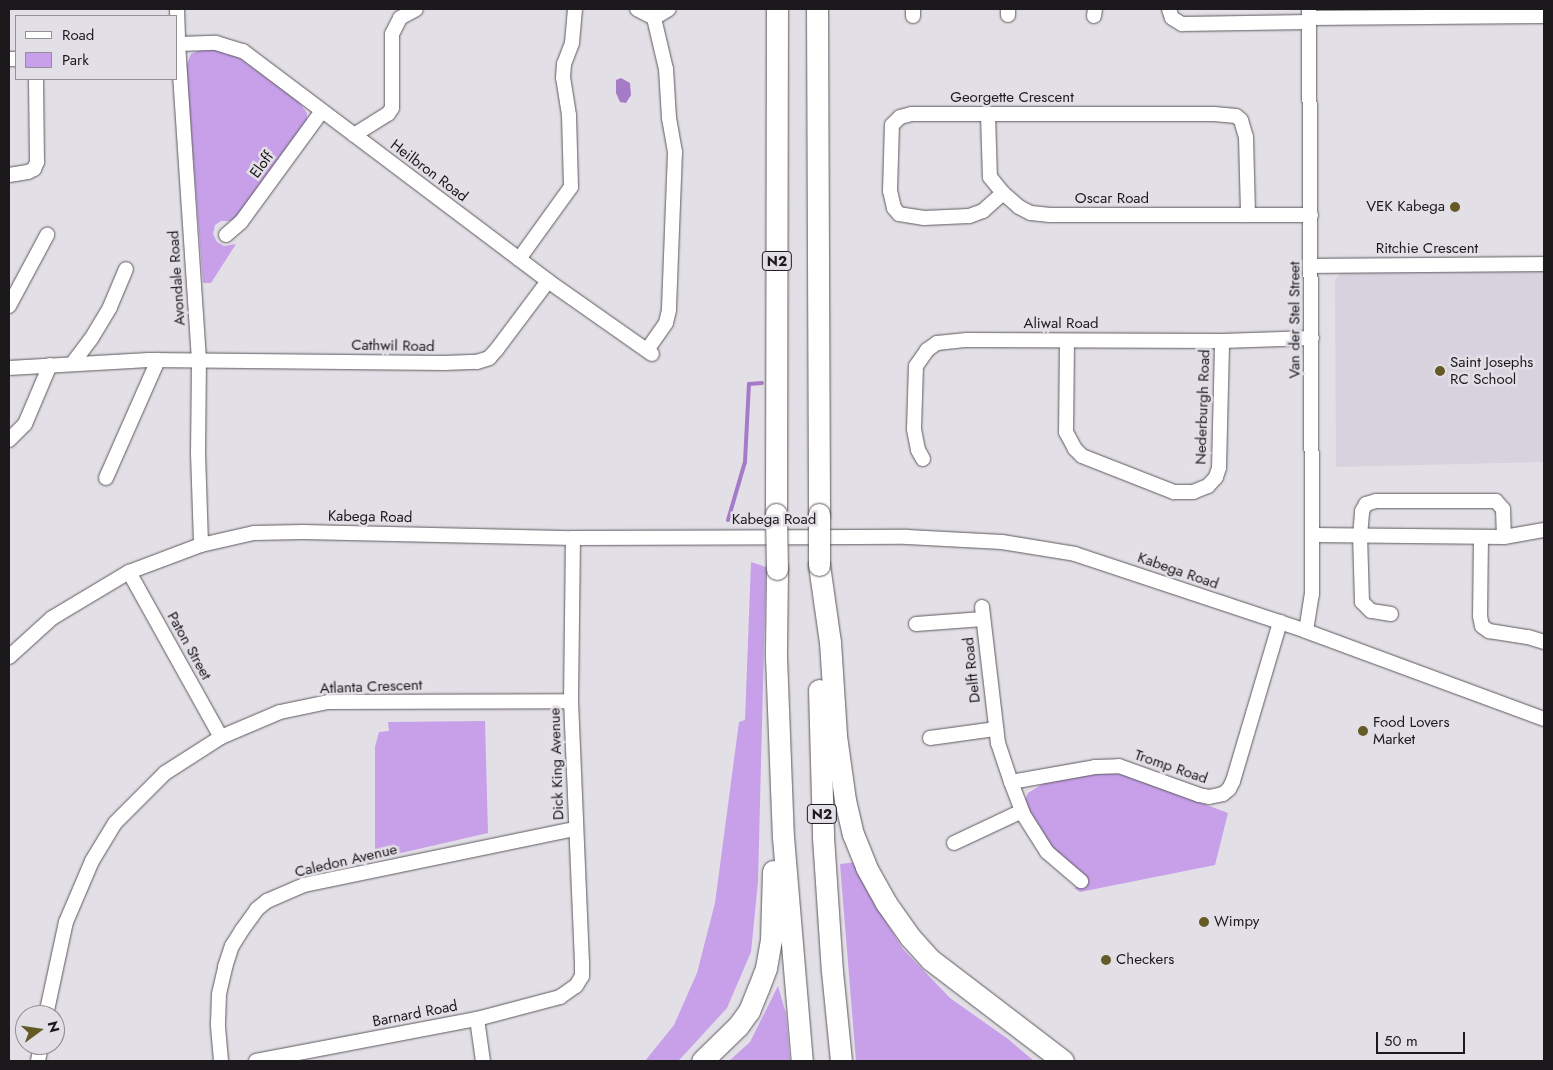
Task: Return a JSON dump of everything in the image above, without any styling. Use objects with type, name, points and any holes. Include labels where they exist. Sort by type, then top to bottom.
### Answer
[{"type":"highway","name":"N2","points":[[777,9],[776,657],[783,837],[802,1061]]},
{"type":"highway","name":"N2","points":[[817,9],[819,565],[823,837],[832,971],[841,1061]]},
{"type":"highway","points":[[819,565],[830,642],[836,736],[845,800],[853,834],[866,867],[886,903],[910,938],[931,960],[1063,1061]]},
{"type":"highway","points":[[702,1061],[738,1026],[748,1011],[766,968],[771,939],[776,657]]},
{"type":"street","points":[[354,135],[388,114],[392,108],[392,34],[400,18],[416,9]]},
{"type":"street","points":[[519,259],[571,187],[569,115],[563,78],[564,64],[572,43],[575,9]]},
{"type":"street","points":[[637,9],[654,18],[669,9]]},
{"type":"street","points":[[1169,9],[1172,18],[1182,24],[1260,16],[1454,13],[1544,16]]},
{"type":"street","name":"Van der Stel Street","points":[[1306,632],[1312,594],[1309,16]]},
{"type":"street","name":"Heilbron Road","points":[[178,44],[216,43],[243,51],[548,281],[650,352],[666,323],[669,310],[674,165],[666,70],[654,18]]},
{"type":"street","name":"Avondale Road","points":[[178,44],[199,360],[198,453],[201,545]]},
{"type":"street","points":[[9,175],[28,172],[34,169],[37,162],[36,80]]},
{"type":"street","name":"Eloff","points":[[226,235],[242,222],[322,111]]},
{"type":"street","name":"Georgette Crescent","points":[[1003,193],[983,211],[969,216],[906,216],[898,214],[890,198],[890,134],[892,125],[896,120],[911,114],[1214,114],[1236,116],[1242,120],[1246,137],[1248,215]]},
{"type":"street","name":"Oscar Road","points":[[988,115],[990,177],[1003,193],[1019,207],[1031,213],[1043,215],[1311,215]]},
{"type":"street","points":[[9,306],[47,235]]},
{"type":"street","name":"Ritchie Crescent","points":[[1311,266],[1544,264]]},
{"type":"street","points":[[72,364],[91,339],[110,307],[126,269]]},
{"type":"street","name":"Cathwil Road","points":[[9,368],[158,360],[477,362],[489,358],[497,349],[548,281]]},
{"type":"street","name":"Aliwal Road","points":[[923,459],[918,450],[914,429],[916,366],[927,350],[937,343],[967,340],[1222,341],[1312,338]]},
{"type":"street","points":[[91,339],[96,362]]},
{"type":"street","name":"Nederburgh Road","points":[[1067,341],[1066,432],[1074,449],[1082,456],[1174,492],[1192,492],[1199,491],[1208,486],[1216,477],[1219,468],[1222,341]]},
{"type":"street","points":[[106,478],[158,360]]},
{"type":"street","points":[[9,440],[25,424],[50,365]]},
{"type":"street","points":[[1391,614],[1371,611],[1362,602],[1360,536],[1362,511],[1370,502],[1490,500],[1500,503],[1503,509],[1504,537]]},
{"type":"street","points":[[1312,535],[1504,537],[1544,530]]},
{"type":"street","name":"Kabega Road","points":[[9,657],[52,618],[129,572],[201,545],[254,533],[303,532],[573,538],[849,536],[1002,542],[1075,554],[1280,622],[1544,720]]},
{"type":"street","points":[[1481,537],[1480,616],[1482,626],[1488,631],[1528,637],[1544,642]]},
{"type":"street","name":"Dick King Avenue","points":[[573,538],[571,701],[582,963],[582,976],[576,986]]},
{"type":"street","name":"Paton Street","points":[[129,572],[220,737]]},
{"type":"street","name":"Delft Road","points":[[916,624],[983,613],[998,743],[1022,811],[1047,852],[1081,881]]},
{"type":"street","name":"Tromp Road","points":[[1012,782],[1106,766],[1130,769],[1209,797],[1217,796],[1229,789],[1280,622]]},
{"type":"street","name":"Atlanta Crescent","points":[[48,1005],[66,922],[92,861],[115,823],[166,773],[220,737],[280,712],[328,702],[571,701]]},
{"type":"street","points":[[930,738],[996,728]]},
{"type":"street","points":[[954,843],[1022,811]]},
{"type":"street","name":"Caledon Avenue","points":[[221,1061],[218,1023],[219,994],[225,967],[232,946],[242,930],[257,909],[267,901],[304,885],[575,829]]},
{"type":"street","name":"Barnard Road","points":[[256,1061],[477,1019],[560,997],[576,986]]},
{"type":"street","points":[[477,1019],[483,1061]]},
{"type":"shaded area","points":[[621,78],[630,83],[631,95],[626,103],[620,102],[616,93],[616,80]]},
{"type":"shaded area","name":"Saint Josephs RC School","points":[[1345,269],[1544,269],[1544,462],[1336,467],[1335,280]]},
{"type":"green space","points":[[208,47],[224,50],[238,57],[299,102],[307,113],[307,121],[240,216],[229,221],[221,221],[215,225],[213,234],[217,242],[224,246],[236,244],[211,283],[203,283],[186,66],[191,54]]},
{"type":"green space","points":[[751,562],[766,567],[758,882],[751,952],[727,1008],[682,1057],[678,1061],[645,1061],[674,1025],[697,973],[715,903],[739,722],[745,720]]},
{"type":"green space","points":[[485,721],[488,833],[375,859],[375,747],[379,732],[389,731],[388,722]]},
{"type":"green space","points":[[1113,772],[1129,776],[1228,813],[1215,865],[1080,892],[1074,888],[1087,883],[1043,841],[1025,807],[1025,800],[1028,793],[1044,783],[1089,773]]},
{"type":"green space","points":[[858,862],[876,906],[903,949],[950,998],[1008,1039],[1034,1061],[856,1061],[840,864]]},
{"type":"green space","points":[[778,986],[786,1014],[790,1061],[729,1061],[750,1042]]},
{"type":"waterway","points":[[728,520],[745,462],[749,384],[762,383]]},
{"type":"place","name":"VEK Kabega","points":[[1455,207]]},
{"type":"place","name":"Saint Josephs RC School","points":[[1440,371]]},
{"type":"place","name":"Food Lovers Market","points":[[1363,731]]},
{"type":"place","name":"Wimpy","points":[[1204,922]]},
{"type":"place","name":"Checkers","points":[[1106,960]]}]
